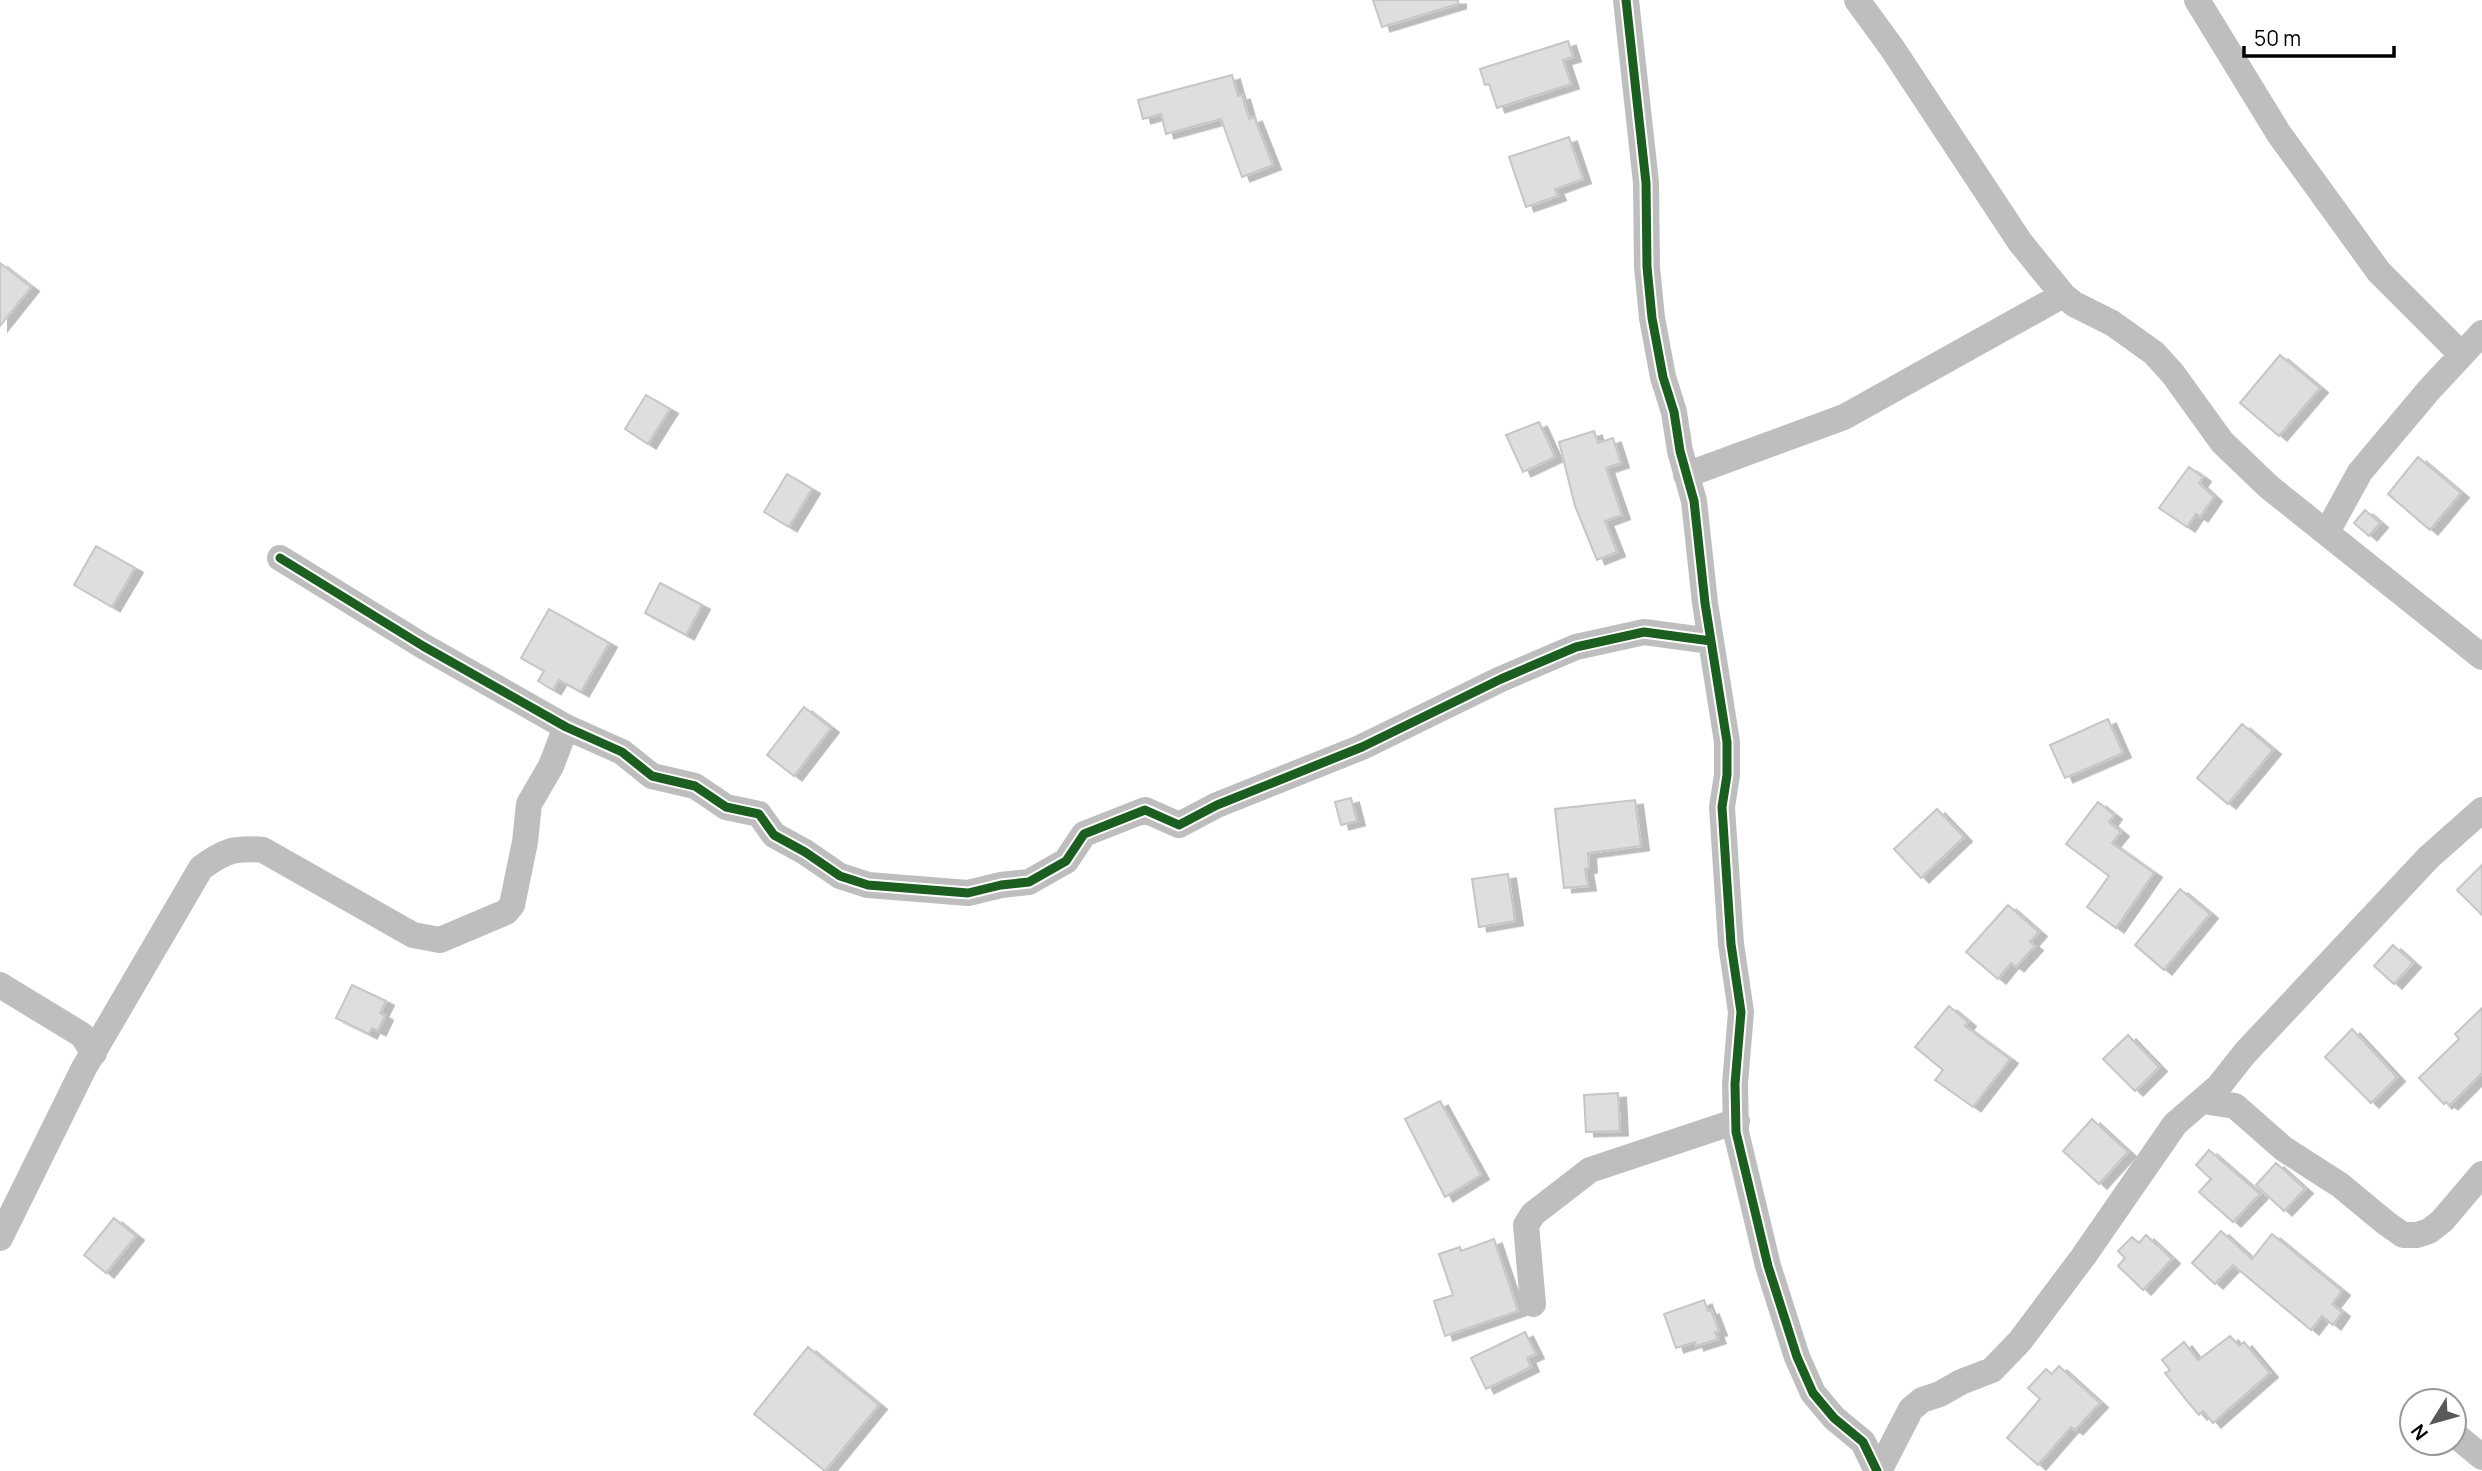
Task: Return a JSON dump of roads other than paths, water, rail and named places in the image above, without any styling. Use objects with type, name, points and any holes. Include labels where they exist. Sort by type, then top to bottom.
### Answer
[{"type":"street","points":[[1626,0],[1646,183],[1647,267],[1652,318],[1663,377],[1674,412],[1686,475],[1694,501],[1711,641],[1727,742],[1727,775],[1722,807],[1731,944],[1741,1012],[1735,1084],[1737,1132],[1768,1266],[1797,1357],[1813,1393],[1835,1418],[1863,1442],[1878,1471]]},
{"type":"street","points":[[1857,0],[1892,48],[2020,242],[2063,295],[2074,304],[2112,323],[2154,353],[2173,374],[2222,442],[2269,487],[2479,649]]},
{"type":"street","points":[[2197,0],[2280,134],[2379,272],[2461,354]]},
{"type":"street","points":[[1686,475],[1844,417],[2063,295]]},
{"type":"street","points":[[2327,532],[2360,472],[2482,333]]},
{"type":"street","points":[[280,558],[424,646],[566,727],[622,752],[652,776],[695,786],[726,807],[759,814],[774,835],[840,876],[868,885],[968,893],[1029,882],[1066,861],[1084,834],[1145,810],[1179,825],[1217,806],[1362,747],[1501,679],[1576,647],[1644,632],[1711,641]]},
{"type":"street","points":[[0,1238],[93,1053],[201,868],[240,847],[262,850],[413,935],[440,940],[506,912],[512,905],[525,842],[528,804],[551,766],[566,727]]},
{"type":"street","points":[[1878,1471],[1911,1409],[1922,1400],[1940,1394],[1961,1381],[1992,1370],[2020,1341],[2083,1257],[2175,1124],[2203,1101],[2231,1072],[2429,857],[2482,810]]},
{"type":"street","points":[[0,985],[82,1035],[93,1053]]},
{"type":"street","points":[[2231,1072],[2235,1106]]},
{"type":"street","points":[[2203,1101],[2235,1106],[2284,1149],[2340,1185],[2403,1234],[2417,1235],[2436,1226],[2482,1174]]},
{"type":"street","points":[[1533,1304],[1526,1225],[1533,1214],[1590,1170],[1737,1121]]},
{"type":"street","points":[[2468,1446],[2482,1457]]}]
